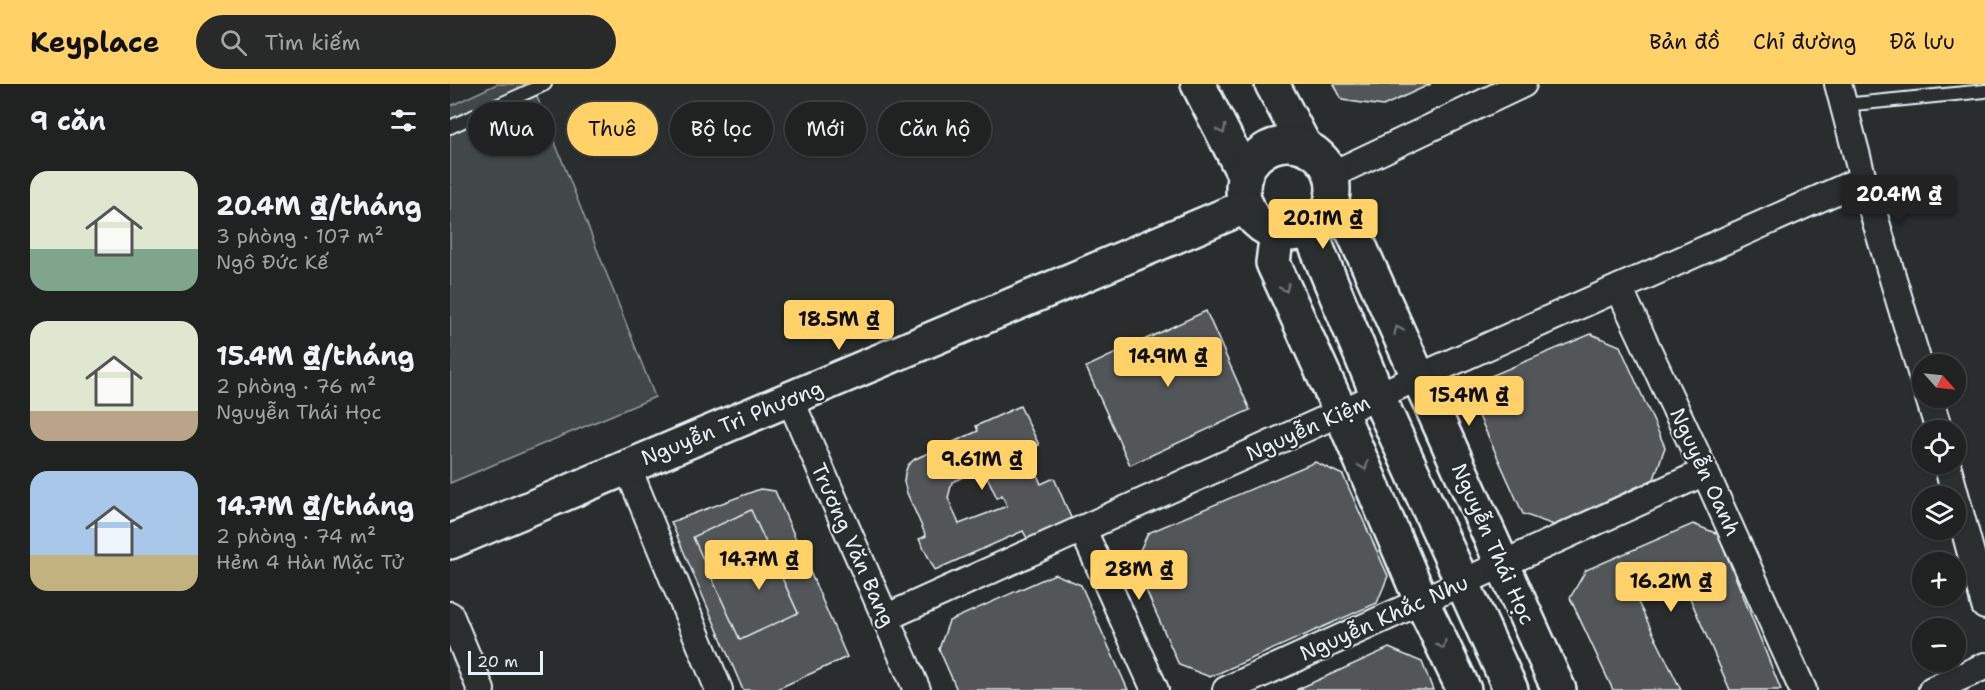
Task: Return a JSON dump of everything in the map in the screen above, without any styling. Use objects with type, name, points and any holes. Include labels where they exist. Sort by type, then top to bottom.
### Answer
[{"type":"main road","points":[[1198,84],[1246,191],[1254,218],[1264,227],[1288,234],[1317,221],[1331,201],[1333,189],[1331,175],[1321,159],[1305,147],[1283,144],[1261,153],[1253,162],[1246,191]]},
{"type":"main road","points":[[1272,84],[1305,147]]},
{"type":"main road","name":"Nguyễn Tri Phương","points":[[450,542],[790,399],[1246,191]]},
{"type":"main road","name":"Nguyễn Thái Học","points":[[1511,690],[1378,396],[1317,221],[1352,226],[1501,565],[1559,690]]},
{"type":"main road","points":[[1277,232],[1273,262],[1421,600],[1464,690]]},
{"type":"street","points":[[1331,175],[1523,84]]},
{"type":"street","points":[[1841,95],[1863,179],[1916,354]]},
{"type":"street","name":"Nguyễn Kiệm","points":[[885,618],[1863,179]]},
{"type":"street","name":"Nguyễn Oanh","points":[[1619,288],[1803,690]]},
{"type":"street","name":"Trương Văn Bang","points":[[790,399],[917,690]]},
{"type":"street","points":[[627,466],[719,690]]},
{"type":"street","name":"Nguyễn Khắc Nhu","points":[[1226,690],[1705,472]]},
{"type":"street","points":[[1950,474],[1985,606]]},
{"type":"street","points":[[1083,530],[1155,690]]},
{"type":"street","points":[[450,615],[481,690]]},
{"type":"street","points":[[1932,690],[1985,666]]},
{"type":"lane","points":[[450,127],[545,84]]},
{"type":"lane","points":[[1841,95],[1985,91]]},
{"type":"shaded area","points":[[497,84],[532,84],[539,102],[468,102],[468,156],[555,156],[555,143],[655,397],[450,483],[450,106]]},
{"type":"building","points":[[1334,84],[1431,84],[1383,106],[1342,100]]},
{"type":"building","points":[[1206,311],[1250,410],[1130,465],[1086,367]]},
{"type":"building","points":[[1591,334],[1620,346],[1665,447],[1654,479],[1554,525],[1523,514],[1475,407],[1486,378]]},
{"type":"building","points":[[1020,406],[1039,445],[1027,451],[1041,484],[1054,478],[1072,520],[1028,540],[1023,531],[935,570],[919,539],[926,536],[907,493],[904,482],[905,473],[908,465],[915,459],[978,431],[976,426]],"holes":[[[983,468],[997,498],[1002,495],[1007,506],[959,524],[948,498],[952,482]]]},
{"type":"building","points":[[1315,462],[1343,475],[1388,576],[1377,603],[1210,677],[1179,665],[1134,563],[1148,533]]},
{"type":"building","points":[[760,489],[775,491],[847,657],[775,690],[743,690],[671,522]]},
{"type":"building","points":[[751,510],[798,613],[740,640],[693,537]]},
{"type":"building","points":[[1693,524],[1718,534],[1781,690],[1730,690],[1679,573],[1633,592],[1681,690],[1613,690],[1570,598],[1586,570]]},
{"type":"building","points":[[1055,574],[1081,585],[1128,690],[957,690],[939,649],[949,621]]},
{"type":"building","points":[[1389,648],[1422,662],[1433,690],[1296,690]]}]
